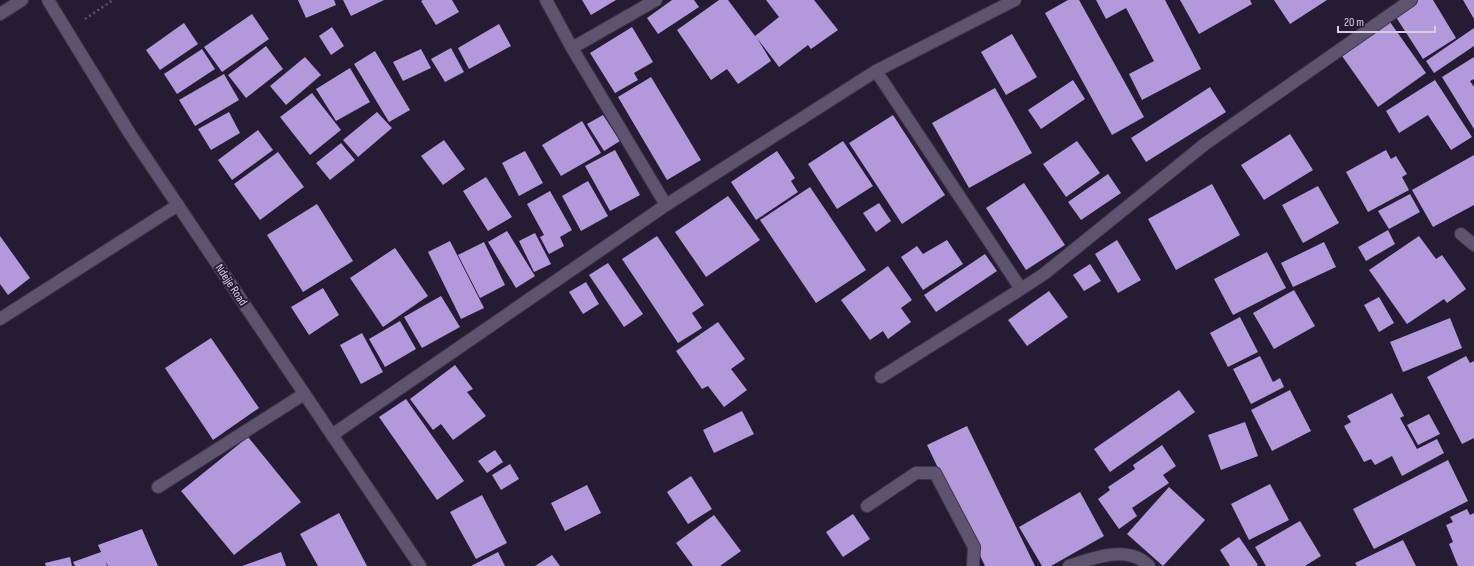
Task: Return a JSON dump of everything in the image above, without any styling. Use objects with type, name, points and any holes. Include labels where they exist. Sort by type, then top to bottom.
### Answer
[{"type":"street","points":[[0,14],[22,0]]},
{"type":"street","name":"Ndejje Road","points":[[48,0],[130,134],[420,566]]},
{"type":"street","points":[[546,0],[572,48],[666,205]]},
{"type":"street","points":[[572,48],[656,0]]},
{"type":"street","points":[[332,435],[666,205],[876,71],[1015,0]]},
{"type":"street","points":[[881,377],[1044,274],[1205,144],[1411,0]]},
{"type":"street","points":[[876,71],[1021,289]]},
{"type":"street","points":[[0,319],[178,205]]},
{"type":"street","points":[[1461,234],[1474,245]]},
{"type":"street","points":[[158,487],[304,394]]},
{"type":"street","points":[[867,506],[916,473],[935,473],[974,547],[973,566]]},
{"type":"street","points":[[1069,566],[1105,556],[1125,554],[1150,566]]},
{"type":"path","points":[[67,32],[113,0]]},
{"type":"building","points":[[298,0],[334,0],[336,5],[306,18]]},
{"type":"building","points":[[343,0],[384,0],[351,16]]},
{"type":"building","points":[[452,0],[459,12],[436,25],[421,1]]},
{"type":"building","points":[[582,0],[616,0],[591,15]]},
{"type":"building","points":[[672,0],[694,0],[699,7],[658,34],[647,18]]},
{"type":"building","points":[[719,0],[728,0],[755,36],[779,17],[766,0],[814,0],[838,30],[811,49],[808,45],[779,67],[757,38],[771,61],[738,84],[727,69],[711,80],[677,30]]},
{"type":"building","points":[[1068,0],[1079,0],[1144,117],[1112,135],[1045,13]]},
{"type":"building","points":[[1096,0],[1165,0],[1201,69],[1142,100],[1129,74],[1154,61],[1126,8],[1106,19]]},
{"type":"building","points":[[1180,0],[1250,0],[1252,4],[1199,34]]},
{"type":"building","points":[[1274,0],[1327,0],[1290,24]]},
{"type":"building","points":[[1415,0],[1433,0],[1456,38],[1423,59],[1394,14]]},
{"type":"building","points":[[1463,0],[1474,0],[1474,19]]},
{"type":"building","points":[[252,14],[269,39],[222,72],[204,47]]},
{"type":"building","points":[[1390,22],[1426,73],[1378,107],[1342,56]]},
{"type":"building","points":[[184,23],[198,44],[160,70],[146,50]]},
{"type":"building","points":[[499,24],[511,46],[469,69],[458,48]]},
{"type":"building","points":[[332,27],[344,46],[331,55],[319,36]]},
{"type":"building","points":[[632,27],[653,62],[634,73],[638,80],[615,93],[590,53]]},
{"type":"building","points":[[1474,28],[1474,46],[1434,73],[1426,61]]},
{"type":"building","points":[[1012,34],[1037,77],[1006,95],[981,52]]},
{"type":"building","points":[[266,46],[283,69],[246,98],[228,75]]},
{"type":"building","points":[[451,48],[464,72],[445,82],[431,59]]},
{"type":"building","points":[[202,49],[215,69],[177,94],[164,74]]},
{"type":"building","points":[[421,49],[431,68],[403,81],[393,62]]},
{"type":"building","points":[[375,51],[410,110],[389,122],[354,64]]},
{"type":"building","points":[[305,57],[321,75],[286,105],[270,86]]},
{"type":"building","points":[[1474,57],[1474,79],[1470,81],[1474,87],[1474,129],[1442,77]]},
{"type":"building","points":[[350,68],[370,102],[336,121],[316,89]]},
{"type":"building","points":[[224,74],[239,100],[195,126],[179,100]]},
{"type":"building","points":[[651,77],[701,160],[667,180],[618,97]]},
{"type":"building","points":[[1073,80],[1085,99],[1041,129],[1028,110]]},
{"type":"building","points":[[1435,80],[1472,137],[1451,150],[1428,115],[1399,133],[1386,111]]},
{"type":"building","points":[[1210,87],[1226,112],[1146,162],[1131,138]]},
{"type":"building","points":[[995,88],[1032,153],[969,188],[932,123]]},
{"type":"building","points":[[312,93],[341,130],[310,155],[280,117]]},
{"type":"building","points":[[229,112],[240,133],[211,150],[198,129]]},
{"type":"building","points":[[377,112],[392,128],[358,157],[343,140]]},
{"type":"building","points":[[603,115],[620,141],[604,151],[587,124]]},
{"type":"building","points":[[893,115],[945,195],[902,224],[849,143]]},
{"type":"building","points":[[582,121],[601,153],[561,176],[542,145]]},
{"type":"building","points":[[258,130],[273,150],[232,180],[218,160]]},
{"type":"building","points":[[1290,134],[1313,170],[1264,200],[1241,165]]},
{"type":"building","points":[[444,140],[465,169],[443,185],[421,156]]},
{"type":"building","points":[[843,141],[873,186],[837,209],[808,164]]},
{"type":"building","points":[[1077,141],[1100,173],[1066,197],[1043,164]]},
{"type":"building","points":[[341,143],[355,160],[330,180],[316,163]]},
{"type":"building","points":[[615,150],[640,195],[610,211],[585,166]]},
{"type":"building","points":[[1386,150],[1391,159],[1396,156],[1407,174],[1402,177],[1409,190],[1368,212],[1346,172]]},
{"type":"building","points":[[525,151],[543,183],[519,196],[502,163]]},
{"type":"building","points":[[777,151],[795,178],[791,181],[798,192],[756,220],[731,182]]},
{"type":"building","points":[[278,152],[304,187],[260,220],[234,184]]},
{"type":"building","points":[[1474,155],[1474,205],[1433,227],[1412,190]]},
{"type":"building","points":[[1108,174],[1121,193],[1081,220],[1068,202]]},
{"type":"building","points":[[486,177],[512,217],[488,231],[463,191]]},
{"type":"building","points":[[588,181],[608,216],[581,231],[562,196]]},
{"type":"building","points":[[1024,183],[1065,245],[1026,270],[986,208]]},
{"type":"building","points":[[1212,184],[1240,235],[1176,270],[1148,219]]},
{"type":"building","points":[[1318,186],[1339,223],[1303,243],[1282,205]]},
{"type":"building","points":[[810,187],[866,270],[816,303],[760,220]]},
{"type":"building","points":[[550,191],[572,230],[560,237],[564,246],[549,254],[540,237],[544,235],[527,204]]},
{"type":"building","points":[[1410,194],[1420,212],[1389,229],[1378,211]]},
{"type":"building","points":[[728,196],[760,240],[706,277],[675,232]]},
{"type":"building","points":[[879,203],[891,221],[876,232],[863,213]]},
{"type":"building","points":[[317,204],[353,261],[303,292],[267,235]]},
{"type":"building","points":[[1388,230],[1395,244],[1366,261],[1358,247]]},
{"type":"building","points":[[507,231],[535,276],[516,288],[488,242]]},
{"type":"building","points":[[535,233],[551,264],[534,272],[519,241]]},
{"type":"building","points":[[0,236],[30,278],[8,295],[0,284]]},
{"type":"building","points":[[657,236],[704,305],[692,313],[702,328],[678,343],[622,259]]},
{"type":"building","points":[[1419,236],[1436,259],[1442,255],[1466,289],[1447,303],[1444,299],[1407,324],[1369,270]]},
{"type":"building","points":[[947,240],[963,264],[923,290],[901,257],[917,246],[923,254]]},
{"type":"building","points":[[1117,240],[1141,280],[1118,293],[1095,254]]},
{"type":"building","points":[[450,241],[484,308],[461,319],[428,252]]},
{"type":"building","points":[[484,242],[505,285],[480,298],[458,255]]},
{"type":"building","points":[[1324,242],[1336,267],[1293,287],[1281,263]]},
{"type":"building","points":[[395,248],[428,296],[383,327],[350,278]]},
{"type":"building","points":[[1267,252],[1286,288],[1233,315],[1214,279]]},
{"type":"building","points":[[985,254],[997,271],[936,312],[924,295]]},
{"type":"building","points":[[608,263],[643,314],[624,327],[589,275]]},
{"type":"building","points":[[1090,264],[1101,281],[1084,291],[1073,275]]},
{"type":"building","points":[[888,266],[912,300],[901,308],[911,322],[888,339],[883,331],[870,340],[841,300]]},
{"type":"building","points":[[586,282],[599,304],[583,314],[569,292]]},
{"type":"building","points":[[323,288],[339,315],[309,335],[291,307]]},
{"type":"building","points":[[1294,290],[1315,326],[1274,349],[1253,313]]},
{"type":"building","points":[[1049,291],[1068,317],[1027,346],[1008,320]]},
{"type":"building","points":[[441,296],[460,327],[422,348],[404,317]]},
{"type":"building","points":[[1379,297],[1394,323],[1379,332],[1364,305]]},
{"type":"building","points":[[1240,317],[1258,352],[1228,367],[1210,333]]},
{"type":"building","points":[[1450,318],[1462,348],[1403,372],[1390,342]]},
{"type":"building","points":[[400,321],[416,349],[385,367],[369,339]]},
{"type":"building","points":[[718,322],[745,359],[731,369],[747,390],[724,407],[708,386],[702,389],[676,351]]},
{"type":"building","points":[[362,333],[383,372],[361,384],[340,345]]},
{"type":"building","points":[[211,338],[259,408],[213,440],[165,368]]},
{"type":"building","points":[[1260,356],[1273,382],[1280,378],[1284,387],[1251,404],[1233,369]]},
{"type":"building","points":[[1466,356],[1470,363],[1474,361],[1474,438],[1462,444],[1427,377]]},
{"type":"building","points":[[455,365],[473,389],[467,392],[486,416],[453,440],[441,424],[433,430],[410,399]]},
{"type":"building","points":[[1179,390],[1195,412],[1110,472],[1094,449]]},
{"type":"building","points":[[1290,390],[1311,431],[1272,451],[1251,410]]},
{"type":"building","points":[[1392,393],[1404,416],[1400,418],[1417,449],[1437,439],[1444,453],[1402,476],[1392,456],[1375,465],[1371,459],[1364,462],[1344,426],[1351,422],[1347,416]]},
{"type":"building","points":[[406,399],[464,481],[437,500],[379,417]]},
{"type":"building","points":[[742,411],[754,434],[714,453],[703,430]]},
{"type":"building","points":[[1429,414],[1440,434],[1418,445],[1407,425]]},
{"type":"building","points":[[1245,422],[1258,456],[1221,470],[1208,435]]},
{"type":"building","points":[[967,426],[1035,566],[985,566],[927,445]]},
{"type":"building","points":[[248,437],[301,502],[234,555],[181,491]]},
{"type":"building","points":[[1162,445],[1176,466],[1163,475],[1169,483],[1132,508],[1137,516],[1119,529],[1098,499],[1110,490],[1108,487],[1135,469],[1133,465]]},
{"type":"building","points":[[495,450],[503,462],[487,473],[478,461]]},
{"type":"building","points":[[1448,460],[1468,501],[1374,549],[1353,509]]},
{"type":"building","points":[[510,464],[519,479],[501,490],[492,475]]},
{"type":"building","points":[[691,476],[712,509],[688,524],[667,492]]},
{"type":"building","points":[[1270,484],[1289,520],[1249,540],[1231,504]]},
{"type":"building","points":[[587,485],[601,513],[565,531],[551,503]]},
{"type":"building","points":[[1169,487],[1205,520],[1163,566],[1127,534]]},
{"type":"building","points":[[1080,492],[1104,536],[1051,566],[1042,566],[1019,527]]},
{"type":"building","points":[[482,495],[507,543],[476,559],[450,512]]},
{"type":"building","points":[[1467,509],[1470,515],[1474,513],[1474,566],[1458,566],[1449,544],[1453,542],[1446,525],[1453,522],[1450,517]]},
{"type":"building","points":[[339,513],[367,566],[318,566],[300,534]]},
{"type":"building","points":[[853,514],[870,539],[843,557],[826,532]]},
{"type":"building","points":[[714,515],[741,551],[720,566],[693,566],[676,543]]},
{"type":"building","points":[[1300,521],[1321,556],[1305,566],[1266,566],[1255,547]]},
{"type":"building","points":[[142,529],[158,566],[108,566],[106,562],[107,566],[75,566],[73,562],[101,552],[98,545]]},
{"type":"building","points":[[1239,537],[1258,565],[1230,566],[1220,550]]},
{"type":"building","points":[[1403,540],[1416,566],[1357,566],[1355,563]]},
{"type":"building","points":[[281,552],[286,566],[242,566]]},
{"type":"building","points":[[498,552],[505,566],[471,566]]},
{"type":"building","points":[[552,555],[560,566],[535,566]]},
{"type":"building","points":[[70,557],[72,566],[46,566],[45,563]]}]
